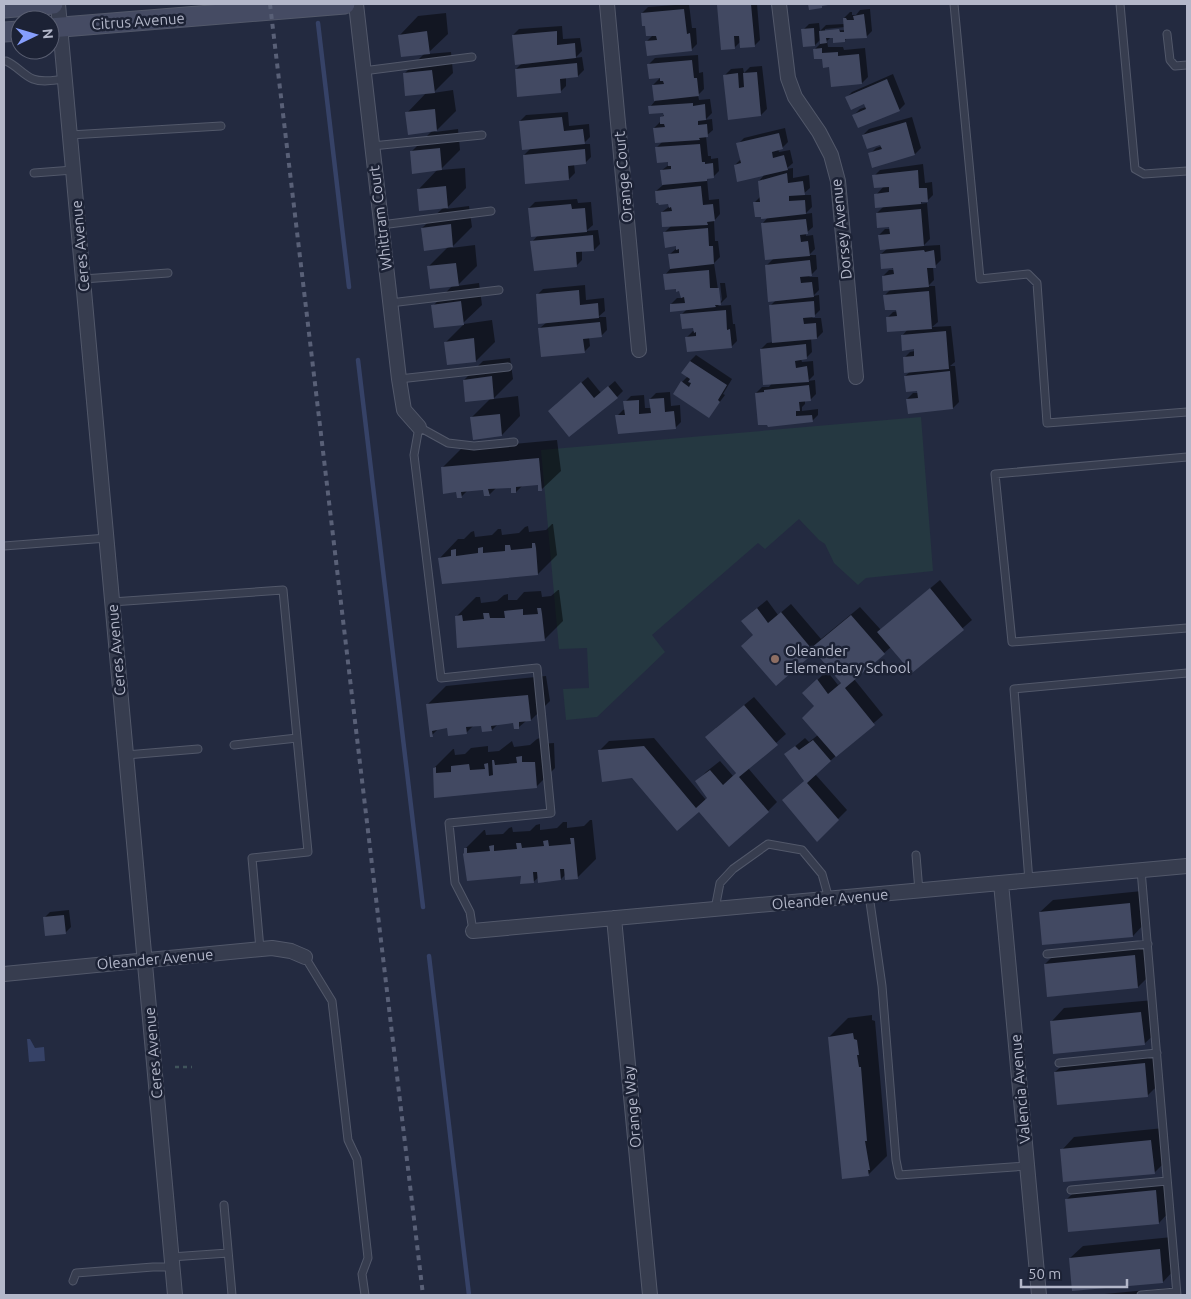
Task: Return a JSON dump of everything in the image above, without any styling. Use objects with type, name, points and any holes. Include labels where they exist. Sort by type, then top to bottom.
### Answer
[{"type":"main road","points":[[4,8],[53,4]]},
{"type":"main road","name":"Citrus Avenue","points":[[60,28],[345,4]]},
{"type":"street","name":"Whittram Court","points":[[356,4],[399,378],[404,410],[419,427]]},
{"type":"street","name":"Orange Court","points":[[606,4],[639,350]]},
{"type":"street","name":"Dorsey Avenue","points":[[779,4],[788,78],[795,96],[819,132],[831,155],[838,181],[856,377]]},
{"type":"street","name":"Ceres Avenue","points":[[60,54],[65,79],[74,170],[175,1295]]},
{"type":"street","name":"Oleander Avenue","points":[[473,931],[1187,866]]},
{"type":"street","name":"Valencia Avenue","points":[[1001,884],[1039,1295]]},
{"type":"street","name":"Orange Way","points":[[614,918],[650,1295]]},
{"type":"street","name":"Oleander Avenue","points":[[4,974],[272,948],[291,951],[305,957]]},
{"type":"lane","points":[[954,4],[980,279],[1028,274],[1037,282],[1047,424],[1187,412]]},
{"type":"lane","points":[[1120,4],[1135,169],[1144,174],[1187,171]]},
{"type":"lane","points":[[1167,34],[1170,60],[1175,66],[1187,64]]},
{"type":"lane","points":[[364,71],[472,57]]},
{"type":"lane","points":[[6,61],[32,79],[45,82],[65,79]]},
{"type":"lane","points":[[70,135],[221,126]]},
{"type":"lane","points":[[372,146],[482,135]]},
{"type":"lane","points":[[34,173],[74,170]]},
{"type":"lane","points":[[381,224],[491,211]]},
{"type":"lane","points":[[83,279],[168,273]]},
{"type":"lane","points":[[390,302],[499,290]]},
{"type":"lane","points":[[399,378],[508,367]]},
{"type":"lane","points":[[473,931],[470,912],[455,883],[448,824],[551,813],[537,668],[441,678],[414,456],[419,427],[448,443],[474,446],[514,442]]},
{"type":"lane","points":[[1187,457],[995,474],[1012,642],[1187,628]]},
{"type":"lane","points":[[4,546],[107,538]]},
{"type":"lane","points":[[112,602],[283,590],[308,852],[252,858],[260,950]]},
{"type":"lane","points":[[1029,881],[1014,688],[1187,673]]},
{"type":"lane","points":[[234,745],[297,738]]},
{"type":"lane","points":[[126,755],[198,749]]},
{"type":"lane","points":[[715,910],[720,883],[733,869],[768,844],[802,850],[822,874],[829,899]]},
{"type":"lane","points":[[916,855],[919,891]]},
{"type":"lane","points":[[1141,870],[1176,1294],[1141,1295]]},
{"type":"lane","points":[[869,895],[882,986],[889,1087],[899,1175],[1027,1166]]},
{"type":"lane","points":[[1047,954],[1148,944]]},
{"type":"lane","points":[[305,957],[332,1001],[348,1140],[357,1159],[368,1258],[362,1274],[365,1295]]},
{"type":"lane","points":[[1059,1063],[1157,1053]]},
{"type":"lane","points":[[1071,1190],[1167,1181]]},
{"type":"lane","points":[[224,1205],[232,1295]]},
{"type":"lane","points":[[73,1281],[76,1273],[153,1267],[228,1253]]},
{"type":"path","points":[[175,1067],[192,1067]]},
{"type":"shaded area","points":[[921,417],[933,571],[866,578],[858,585],[834,563],[825,544],[799,519],[765,549],[758,543],[652,635],[665,652],[597,717],[566,720],[563,689],[589,688],[587,648],[559,649],[541,450]]},
{"type":"water","points":[[27,1039],[30,1039],[35,1048],[44,1047],[45,1061],[29,1062]]},
{"type":"building","points":[[751,4],[755,47],[740,48],[739,36],[734,36],[735,49],[721,50],[717,5]]},
{"type":"building","points":[[808,4],[827,4],[828,5],[809,10]]},
{"type":"building","points":[[684,9],[687,34],[690,33],[692,51],[647,56],[645,41],[657,40],[656,36],[646,36],[645,26],[642,26],[641,13]]},
{"type":"building","points":[[864,14],[867,38],[845,39],[845,42],[833,43],[833,38],[826,38],[827,43],[820,44],[819,31],[839,29],[840,32],[844,32],[843,18],[854,20],[853,16]]},
{"type":"building","points":[[814,28],[815,46],[803,47],[801,29]]},
{"type":"building","points":[[427,31],[430,54],[401,57],[398,35]]},
{"type":"building","points":[[557,31],[557,45],[575,43],[576,58],[515,65],[512,35]]},
{"type":"building","points":[[822,48],[822,53],[838,52],[838,56],[859,54],[862,84],[831,87],[829,67],[823,68],[822,59],[814,59],[813,49]]},
{"type":"building","points":[[692,60],[699,96],[654,101],[652,85],[664,84],[663,81],[660,81],[660,78],[649,79],[647,64]]},
{"type":"building","points":[[577,63],[578,77],[560,79],[561,93],[517,97],[515,69]]},
{"type":"building","points":[[432,70],[435,93],[405,96],[403,73]]},
{"type":"building","points":[[757,72],[761,116],[728,120],[723,75],[738,73],[739,88],[744,87],[743,73]]},
{"type":"building","points":[[887,79],[900,111],[858,128],[852,115],[866,109],[864,104],[851,110],[845,97]]},
{"type":"building","points":[[693,103],[693,106],[705,104],[706,120],[698,121],[698,125],[707,124],[708,137],[699,138],[700,140],[655,143],[653,128],[665,127],[664,124],[660,124],[660,117],[664,116],[663,113],[649,114],[648,106]]},
{"type":"building","points":[[435,109],[437,131],[408,135],[405,112]]},
{"type":"building","points":[[562,117],[564,131],[583,129],[585,144],[522,150],[519,121]]},
{"type":"building","points":[[906,122],[915,155],[872,168],[868,153],[882,149],[880,145],[867,149],[862,135]]},
{"type":"building","points":[[779,133],[783,149],[772,152],[773,158],[784,155],[788,170],[737,182],[734,165],[741,163],[736,143]]},
{"type":"building","points":[[700,144],[702,162],[705,162],[705,164],[713,163],[714,178],[707,179],[707,181],[662,185],[660,170],[671,169],[671,166],[668,166],[668,162],[657,163],[655,147]]},
{"type":"building","points":[[440,148],[442,170],[412,174],[410,151]]},
{"type":"building","points":[[585,149],[586,164],[568,166],[569,180],[525,184],[523,155]]},
{"type":"building","points":[[918,170],[919,188],[927,188],[928,202],[875,208],[874,194],[889,192],[889,187],[874,188],[872,175]]},
{"type":"building","points":[[787,173],[788,183],[803,181],[805,195],[789,196],[789,201],[805,200],[806,214],[761,219],[761,217],[755,217],[753,202],[760,202],[758,181]]},
{"type":"building","points":[[446,186],[448,208],[419,211],[417,189]]},
{"type":"building","points":[[701,186],[703,205],[713,204],[715,221],[707,222],[708,225],[662,227],[661,212],[672,211],[668,204],[659,205],[656,203],[655,191]]},
{"type":"building","points":[[571,204],[572,209],[585,208],[587,232],[531,237],[528,208]]},
{"type":"building","points":[[921,209],[924,246],[880,250],[878,235],[890,234],[889,227],[877,228],[876,213]]},
{"type":"building","points":[[806,219],[808,234],[800,235],[801,242],[808,241],[810,256],[765,260],[761,223]]},
{"type":"building","points":[[451,224],[453,247],[424,251],[421,228]]},
{"type":"building","points":[[708,228],[709,246],[713,246],[714,264],[670,269],[668,254],[679,253],[679,249],[676,250],[676,246],[665,248],[663,232]]},
{"type":"building","points":[[593,235],[594,251],[576,252],[577,267],[534,271],[530,241]]},
{"type":"building","points":[[924,250],[925,252],[934,250],[936,268],[927,268],[929,287],[883,291],[882,276],[894,274],[893,268],[881,269],[880,254]]},
{"type":"building","points":[[810,260],[812,276],[800,277],[801,283],[812,282],[814,297],[768,302],[765,265]]},
{"type":"building","points":[[456,263],[459,286],[430,289],[427,266]]},
{"type":"building","points":[[709,270],[710,288],[719,288],[721,305],[670,312],[670,304],[685,303],[684,297],[681,298],[679,291],[676,292],[676,289],[665,290],[663,274]]},
{"type":"building","points":[[579,290],[580,305],[598,303],[599,318],[538,324],[536,294]]},
{"type":"building","points":[[929,291],[932,329],[887,332],[886,317],[897,316],[896,310],[885,310],[883,295]]},
{"type":"building","points":[[461,301],[464,325],[434,328],[431,305]]},
{"type":"building","points":[[814,301],[815,317],[803,318],[804,324],[816,323],[817,339],[772,343],[769,305]]},
{"type":"building","points":[[726,310],[727,330],[730,329],[732,348],[687,352],[685,337],[696,336],[696,332],[694,333],[693,328],[682,329],[680,314]]},
{"type":"building","points":[[600,322],[602,337],[583,339],[585,353],[541,357],[538,328]]},
{"type":"building","points":[[946,331],[949,369],[904,373],[903,357],[914,356],[914,349],[902,351],[901,335]]},
{"type":"building","points":[[474,338],[476,362],[447,365],[444,342]]},
{"type":"building","points":[[806,344],[807,359],[795,361],[796,368],[807,366],[809,382],[763,385],[760,349]]},
{"type":"building","points":[[690,361],[727,385],[718,400],[720,402],[709,418],[673,394],[681,381],[689,387],[691,383],[688,382],[690,379],[681,373]]},
{"type":"building","points":[[950,371],[953,409],[908,414],[906,399],[918,398],[917,391],[906,392],[904,376]]},
{"type":"building","points":[[492,376],[494,399],[465,402],[463,380]]},
{"type":"building","points":[[581,382],[594,398],[608,386],[618,398],[569,437],[548,411]]},
{"type":"building","points":[[809,385],[811,401],[799,402],[800,411],[796,411],[796,416],[812,415],[813,422],[768,427],[767,425],[758,425],[755,393],[764,392],[764,390]]},
{"type":"building","points":[[664,398],[665,412],[674,411],[676,429],[618,434],[615,415],[625,415],[623,401],[639,400],[639,414],[651,413],[649,399]]},
{"type":"building","points":[[500,414],[502,436],[473,440],[470,417]]},
{"type":"building","points":[[539,458],[542,491],[538,491],[538,485],[516,487],[516,493],[511,493],[511,488],[488,489],[490,496],[484,496],[483,490],[461,492],[462,498],[457,498],[456,492],[443,494],[441,467]]},
{"type":"building","points":[[532,543],[535,543],[536,548],[538,575],[442,584],[438,558],[451,556],[451,550],[456,549],[456,556],[478,553],[478,548],[483,547],[483,553],[505,551],[505,545],[510,545],[511,550],[532,548]]},
{"type":"building","points":[[930,588],[964,630],[912,673],[877,632]]},
{"type":"building","points":[[537,608],[541,608],[545,641],[457,648],[455,616],[462,615],[463,621],[484,619],[483,613],[489,613],[490,618],[505,618],[504,611],[523,609],[523,615],[538,614]]},
{"type":"building","points":[[757,608],[768,623],[781,612],[811,648],[851,615],[885,654],[845,688],[875,725],[836,757],[802,718],[814,706],[802,693],[817,679],[828,694],[841,683],[815,652],[776,686],[741,646],[753,635],[741,621]]},
{"type":"building","points":[[528,695],[531,721],[519,722],[519,729],[514,729],[513,723],[491,726],[492,731],[482,732],[481,726],[466,727],[467,734],[448,736],[447,728],[432,731],[433,737],[430,737],[426,704]]},
{"type":"building","points":[[744,705],[778,745],[739,777],[769,812],[729,847],[699,812],[677,831],[632,778],[602,782],[598,750],[644,746],[696,808],[707,798],[695,781],[710,770],[723,785],[736,773],[705,737]]},
{"type":"building","points":[[813,740],[831,761],[807,783],[839,820],[817,842],[782,800],[804,781],[784,754],[795,746],[799,750]]},
{"type":"building","points":[[522,756],[522,762],[535,762],[537,788],[434,798],[433,768],[436,767],[436,773],[451,772],[451,766],[469,764],[470,770],[485,769],[484,764],[488,763],[489,776],[493,775],[492,760],[494,760],[495,765],[517,763],[516,757]]},
{"type":"building","points":[[570,838],[574,838],[578,879],[565,880],[564,869],[560,869],[561,880],[538,883],[537,872],[533,872],[534,883],[520,884],[521,876],[467,881],[463,854],[464,848],[467,848],[467,853],[490,851],[489,846],[494,845],[494,851],[517,849],[516,843],[521,843],[522,848],[544,846],[543,841],[548,840],[549,846],[571,844]]},
{"type":"building","points":[[1130,903],[1133,937],[1042,945],[1039,912]]},
{"type":"building","points":[[64,915],[66,934],[45,936],[43,917]]},
{"type":"building","points":[[1135,955],[1138,988],[1047,997],[1044,964]]},
{"type":"building","points":[[1141,1012],[1145,1045],[1053,1054],[1050,1021]]},
{"type":"building","points":[[853,1033],[854,1039],[857,1040],[859,1055],[857,1055],[859,1067],[861,1067],[867,1141],[865,1141],[870,1170],[868,1170],[869,1176],[842,1179],[828,1037]]},
{"type":"building","points":[[1145,1063],[1148,1097],[1057,1105],[1054,1072]]},
{"type":"building","points":[[1151,1140],[1155,1174],[1063,1182],[1060,1149]]},
{"type":"building","points":[[1156,1190],[1159,1224],[1068,1232],[1065,1199]]},
{"type":"building","points":[[1160,1249],[1163,1283],[1072,1291],[1069,1258]]},
{"type":"waterway","points":[[318,23],[349,287]]},
{"type":"waterway","points":[[358,360],[423,907]]},
{"type":"waterway","points":[[429,956],[469,1295]]},
{"type":"railway","points":[[270,4],[423,1295]]},
{"type":"place","name":"Oleander Elementary School","points":[[775,659]]}]
